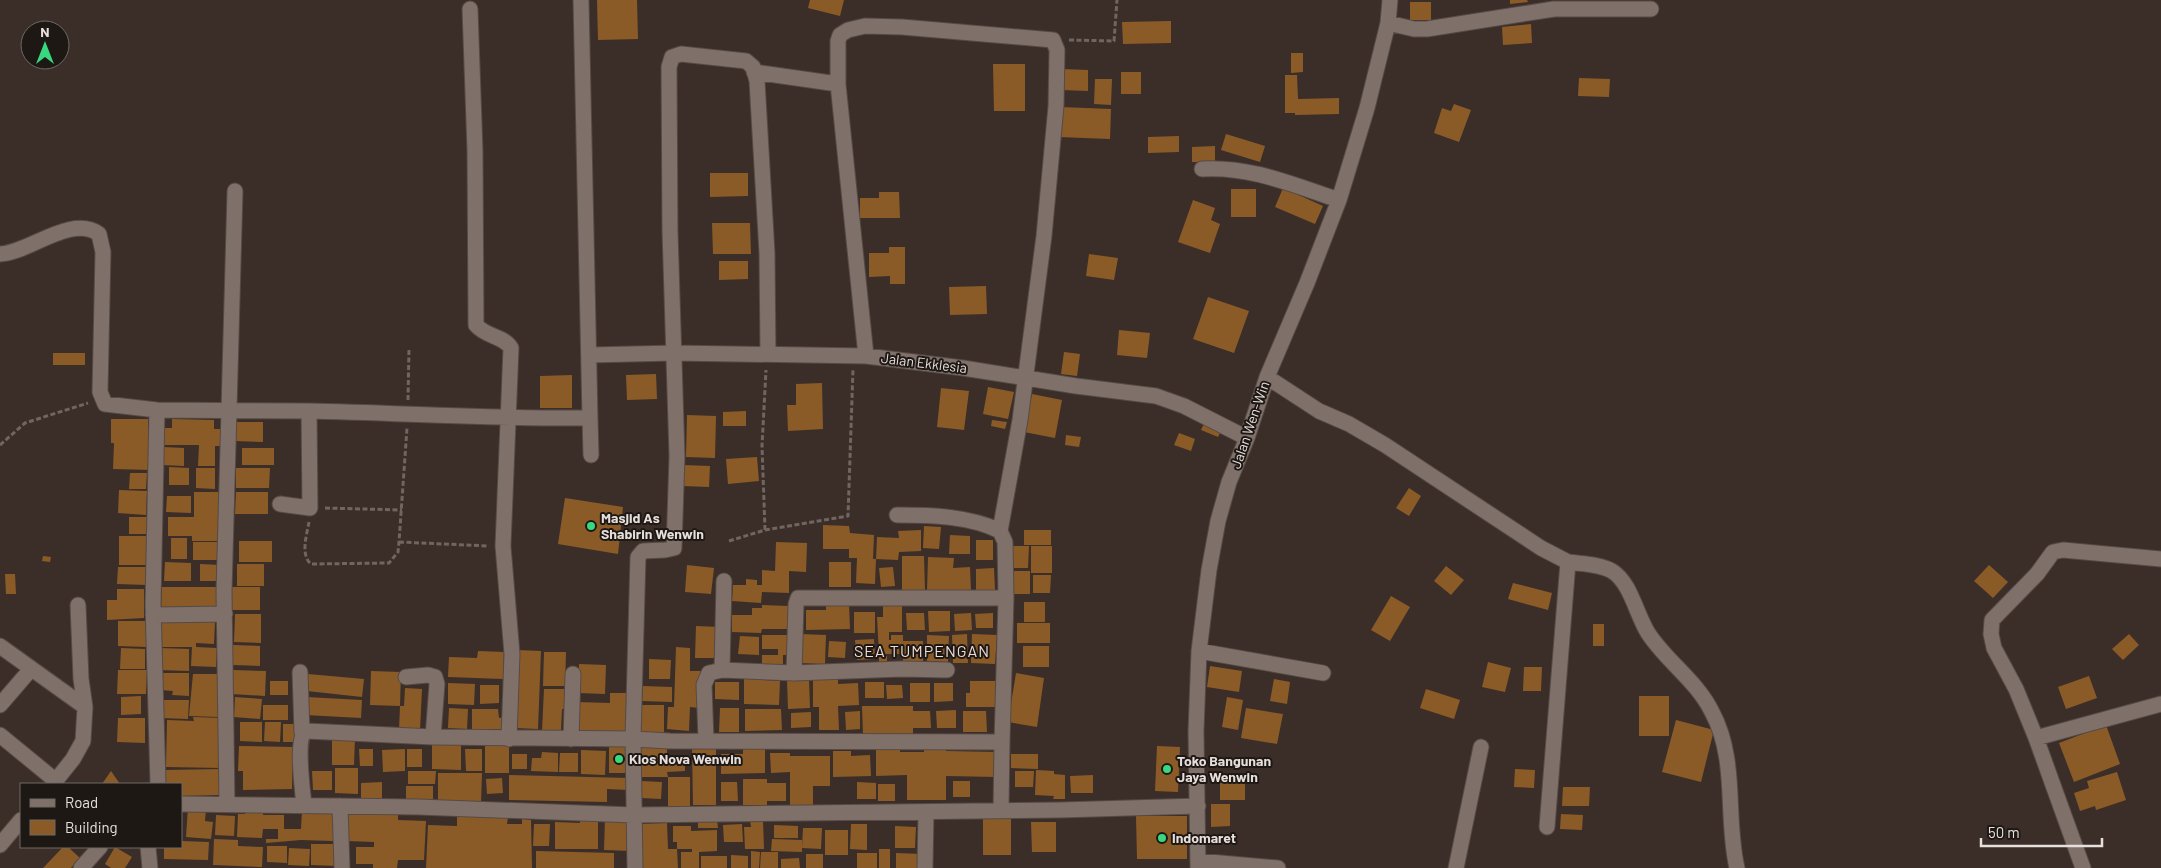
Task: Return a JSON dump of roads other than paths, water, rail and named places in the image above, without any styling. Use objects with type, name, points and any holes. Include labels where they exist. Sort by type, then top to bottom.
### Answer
[{"type":"street","points":[[581,0],[591,455]]},
{"type":"street","name":"Jalan Wen-Win","points":[[1198,865],[1196,731],[1199,651],[1209,570],[1218,521],[1229,482],[1248,438],[1267,377],[1307,284],[1339,200],[1367,108],[1388,23],[1390,0]]},
{"type":"street","points":[[470,9],[475,151],[476,325],[483,333],[501,339],[511,348],[503,546],[512,654],[509,739]]},
{"type":"street","points":[[1388,23],[1414,29],[1427,29],[1554,9],[1651,9]]},
{"type":"street","points":[[860,356],[838,84],[838,41],[848,30],[865,26],[902,27],[1053,40],[1057,50],[1053,142],[1044,236],[1020,420],[1000,531],[1005,542],[1006,598],[1002,810]]},
{"type":"street","points":[[635,868],[633,739],[638,557],[642,551],[674,548],[677,496],[676,353],[670,231],[669,67],[672,58],[681,54],[746,61],[753,67],[759,119],[767,253],[768,354]]},
{"type":"street","points":[[754,72],[838,84]]},
{"type":"street","points":[[1202,169],[1249,170],[1339,200]]},
{"type":"street","points":[[227,804],[225,614],[235,191]]},
{"type":"street","points":[[0,254],[18,251],[55,232],[83,230],[99,234],[103,252],[101,399],[105,404],[157,410],[408,413],[507,419],[590,418]]},
{"type":"street","name":"Jalan Ekklesia","points":[[589,355],[676,353],[860,356],[1156,396],[1184,406],[1248,438]]},
{"type":"street","points":[[1267,377],[1319,412],[1348,424],[1385,445],[1541,548],[1568,562],[1611,570],[1621,579],[1647,632],[1664,654],[1701,694],[1713,713],[1727,757],[1737,868]]},
{"type":"street","points":[[157,410],[153,615],[158,783]]},
{"type":"street","points":[[280,504],[310,508],[309,411]]},
{"type":"street","points":[[897,515],[940,517],[970,522],[1000,531]]},
{"type":"street","points":[[2083,868],[2036,738],[2016,689],[1994,648],[1991,634],[1992,620],[2037,574],[2053,552],[2063,550],[2161,559]]},
{"type":"street","points":[[1547,827],[1568,562]]},
{"type":"street","points":[[722,670],[724,580]]},
{"type":"street","points":[[794,673],[796,604],[798,598],[1006,598]]},
{"type":"street","points":[[0,735],[55,783],[73,759],[83,741],[85,707],[81,679],[78,605]]},
{"type":"street","points":[[153,615],[225,614]]},
{"type":"street","points":[[0,646],[14,654],[31,669],[85,707]]},
{"type":"street","points":[[1199,651],[1323,673]]},
{"type":"street","points":[[706,740],[704,685],[709,673],[722,670],[794,673],[902,668],[947,670]]},
{"type":"street","points":[[0,705],[31,669]]},
{"type":"street","points":[[300,672],[302,734],[300,750],[304,806]]},
{"type":"street","points":[[572,739],[573,674]]},
{"type":"street","points":[[406,677],[428,675],[434,677],[437,684],[434,737]]},
{"type":"street","points":[[2036,738],[2161,704]]},
{"type":"street","points":[[302,734],[306,731],[509,739],[1002,742]]},
{"type":"street","points":[[1456,868],[1481,747]]},
{"type":"street","points":[[182,804],[340,806],[634,815],[926,812],[1198,806]]},
{"type":"street","points":[[340,806],[342,868]]},
{"type":"street","points":[[925,868],[926,812]]},
{"type":"street","points":[[3,835],[20,821]]},
{"type":"street","points":[[81,868],[99,848]]},
{"type":"street","points":[[148,848],[150,868]]},
{"type":"street","points":[[1198,865],[1278,868]]},
{"type":"place","name":"Masjid As Shabirin Wenwin","points":[[591,526]]},
{"type":"place","name":"Kios Nova Wenwin","points":[[619,759]]},
{"type":"place","name":"Toko Bangunan Jaya Wenwin","points":[[1167,769]]},
{"type":"place","name":"Indomaret","points":[[1162,838]]},
{"type":"district","name":"SEA TUMPENGAN","points":[[922,651]]}]
